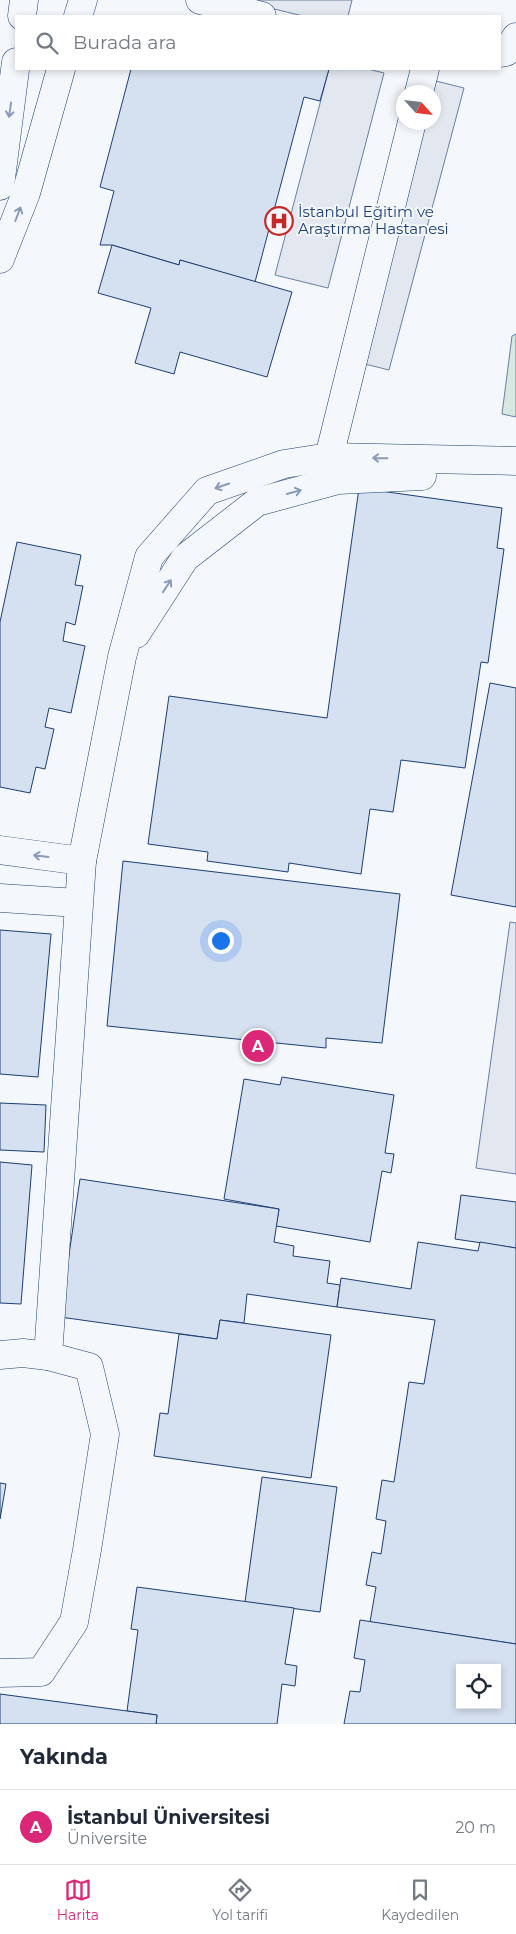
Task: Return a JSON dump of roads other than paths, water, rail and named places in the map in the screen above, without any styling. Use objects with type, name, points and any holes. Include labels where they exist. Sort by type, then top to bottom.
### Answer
[{"type":"street","points":[[22,15],[24,0]]},
{"type":"street","points":[[78,15],[83,0]]},
{"type":"street","points":[[200,0],[258,15]]},
{"type":"street","points":[[501,53],[506,52],[516,38]]},
{"type":"street","points":[[0,186],[15,70]]},
{"type":"street","points":[[0,259],[26,193],[61,70]]},
{"type":"street","points":[[421,85],[425,70]]},
{"type":"street","points":[[329,457],[410,130]]},
{"type":"street","points":[[48,1356],[82,861],[122,657],[150,556],[207,491],[284,464],[329,457],[516,461]]},
{"type":"street","points":[[122,657],[185,558],[256,502],[338,480],[497,471],[516,472]]},
{"type":"street","points":[[0,850],[82,861]]},
{"type":"street","points":[[0,898],[78,903]]},
{"type":"street","points":[[0,1355],[23,1353],[48,1356],[89,1367],[104,1434],[74,1622],[41,1672],[0,1674]]},
{"type":"place","name":"İstanbul Eğitim ve Araştırma Hastanesi","points":[[279,221]]},
{"type":"place","name":"İstanbul Üniversitesi","points":[[258,1046]]}]
